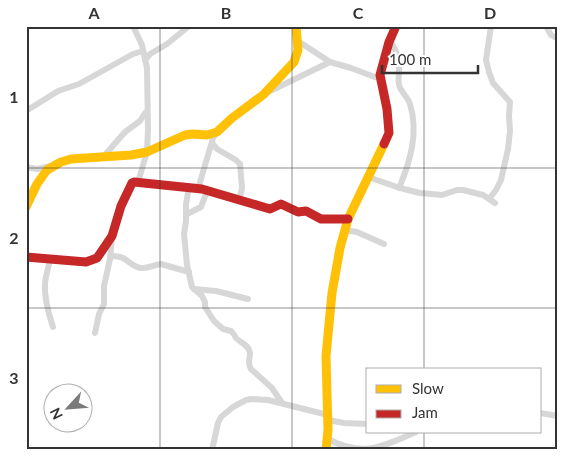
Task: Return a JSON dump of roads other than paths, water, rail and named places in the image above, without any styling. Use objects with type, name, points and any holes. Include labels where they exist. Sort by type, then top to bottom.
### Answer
[{"type":"street","points":[[133,26],[143,51],[147,68],[147,152],[138,182]]},
{"type":"street","points":[[145,60],[150,54],[167,44],[189,26]]},
{"type":"street","points":[[26,168],[55,165],[71,159],[147,152],[185,136],[193,134],[206,135],[216,132],[263,95],[294,62],[298,50],[296,26]]},
{"type":"street","points":[[326,450],[328,417],[326,356],[332,293],[348,219],[389,133],[390,126],[380,79],[381,69],[396,26]]},
{"type":"street","points":[[368,177],[420,193],[442,195],[463,190],[483,195],[492,201],[501,180],[509,144],[510,102],[493,83],[487,64],[490,26]]},
{"type":"street","points":[[540,26],[558,39]]},
{"type":"street","points":[[390,40],[400,62],[399,86],[408,97],[414,127],[411,154],[399,188]]},
{"type":"street","points":[[298,41],[330,62],[380,79]]},
{"type":"street","points":[[26,111],[54,93],[79,84],[133,54],[143,51]]},
{"type":"street","points":[[263,95],[330,62]]},
{"type":"street","points":[[104,156],[125,132],[140,121],[147,109]]},
{"type":"street","points":[[216,132],[198,189],[186,204],[187,214],[184,242],[190,280],[193,289],[202,296],[205,308],[214,321],[223,329],[231,331],[246,346],[250,353],[249,366],[272,388],[282,403]]},
{"type":"street","points":[[212,143],[217,149],[239,162],[242,188],[239,201]]},
{"type":"street","points":[[26,207],[37,184],[47,170],[55,165]]},
{"type":"street","points":[[96,333],[99,314],[104,304],[104,286],[111,256],[112,236],[121,206],[132,183],[138,182],[198,189],[270,210],[282,204],[298,212],[306,211],[322,219],[348,219]]},
{"type":"street","points":[[187,214],[201,207],[198,189]]},
{"type":"street","points":[[345,230],[357,232],[384,244]]},
{"type":"street","points":[[27,256],[89,262],[98,256],[112,236]]},
{"type":"street","points":[[111,256],[121,257],[141,268],[149,268],[160,264],[189,272]]},
{"type":"street","points":[[50,258],[45,282],[45,298],[53,327]]},
{"type":"street","points":[[193,289],[248,299]]},
{"type":"street","points":[[212,450],[221,417],[233,407],[246,400],[282,403],[344,423],[366,424]]},
{"type":"street","points":[[542,413],[558,416]]},
{"type":"street","points":[[328,439],[339,445],[356,450],[384,445],[411,434]]}]
